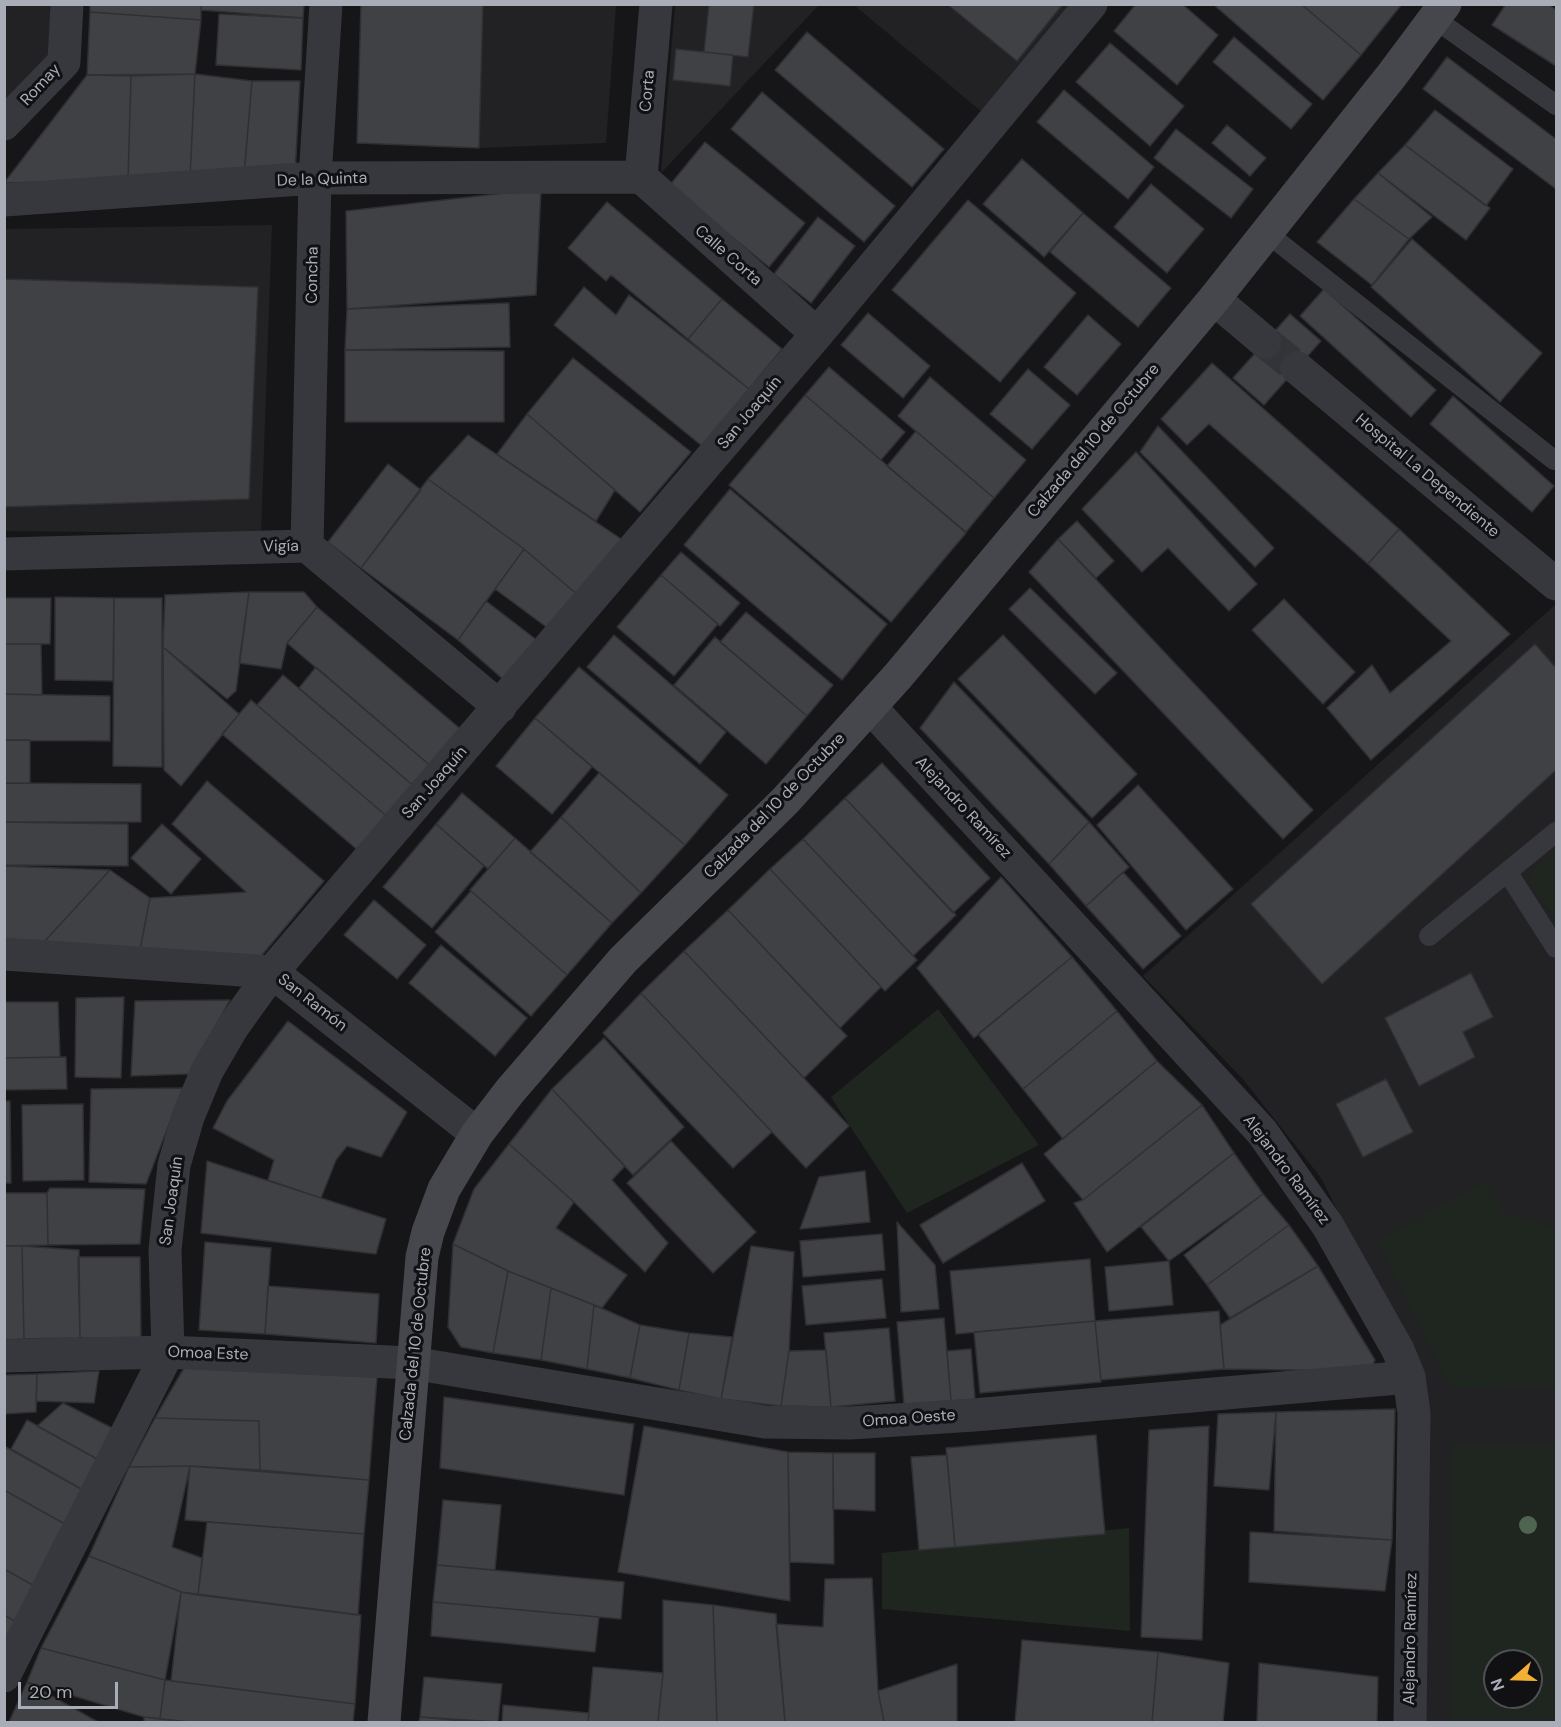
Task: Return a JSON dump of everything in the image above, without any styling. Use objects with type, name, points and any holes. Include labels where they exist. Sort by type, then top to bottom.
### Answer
[{"type":"main road","name":"Calzada del 10 de Octubre","points":[[384,1722],[419,1286],[428,1232],[444,1189],[477,1134],[510,1091],[623,960],[785,801],[870,707],[1214,299],[1440,12]]},
{"type":"street","name":"Romay","points":[[4,124],[64,62],[67,4]]},
{"type":"street","name":"Concha","points":[[307,546],[315,178],[326,4]]},
{"type":"street","name":"Corta","points":[[640,177],[656,4]]},
{"type":"street","name":"San Joaquín","points":[[4,1676],[168,1352],[165,1250],[174,1165],[188,1117],[207,1071],[232,1028],[272,972],[817,334],[1091,4]]},
{"type":"street","name":"De la Quinta","points":[[4,200],[315,178],[640,177]]},
{"type":"street","name":"Calle Corta","points":[[640,177],[817,334]]},
{"type":"street","points":[[1214,299],[1265,342]]},
{"type":"street","name":"Hospital La Dependiente","points":[[1297,368],[1557,584]]},
{"type":"street","name":"Vigía","points":[[4,554],[307,546],[500,707]]},
{"type":"street","name":"Alejandro Ramírez","points":[[870,707],[1262,1132],[1328,1226],[1398,1350],[1409,1377],[1414,1413],[1410,1722]]},
{"type":"street","name":"San Ramón","points":[[4,954],[272,972],[477,1134]]},
{"type":"street","name":"Omoa Este","points":[[4,1356],[168,1352],[412,1362]]},
{"type":"street","name":"Omoa Oeste","points":[[412,1362],[765,1422],[805,1423],[974,1414],[1409,1377]]},
{"type":"lane","points":[[1440,12],[1557,105]]},
{"type":"lane","points":[[1267,233],[1554,460]]},
{"type":"lane","points":[[1429,936],[1557,832]]},
{"type":"lane","points":[[1508,873],[1557,948]]},
{"type":"shaded area","points":[[5,5],[50,5],[50,62],[5,106]]},
{"type":"shaded area","points":[[361,5],[616,5],[606,143],[479,148],[357,143]]},
{"type":"shaded area","points":[[675,5],[819,5],[661,173]]},
{"type":"shaded area","points":[[854,5],[1074,5],[982,112]]},
{"type":"shaded area","points":[[272,225],[261,534],[5,531],[4,229]]},
{"type":"shaded area","points":[[1556,604],[1556,1722],[1422,1722],[1423,1380],[1321,1178],[1242,1078],[1143,976]]},
{"type":"shaded area","points":[[1556,852],[1556,920],[1529,881],[1534,869]]},
{"type":"shaded area","points":[[938,1009],[1039,1145],[907,1213],[831,1097]]},
{"type":"shaded area","points":[[1487,1181],[1504,1212],[1556,1228],[1556,1387],[1451,1388],[1377,1240]]},
{"type":"shaded area","points":[[1451,1446],[1556,1446],[1556,1722],[1451,1722]]},
{"type":"shaded area","points":[[1129,1528],[1130,1631],[882,1609],[882,1553]]},
{"type":"building","points":[[90,4],[201,4],[201,20],[90,12]]},
{"type":"building","points":[[201,4],[304,4],[303,18],[201,10]]},
{"type":"building","points":[[361,4],[483,4],[479,148],[357,143]]},
{"type":"building","points":[[709,4],[754,4],[748,57],[704,52]]},
{"type":"building","points":[[947,4],[1063,4],[1017,61]]},
{"type":"building","points":[[1136,4],[1182,4],[1218,35],[1177,85],[1114,31]]},
{"type":"building","points":[[1213,4],[1301,4],[1361,55],[1323,100]]},
{"type":"building","points":[[1301,4],[1402,4],[1361,55]]},
{"type":"building","points":[[1506,4],[1548,4],[1556,10],[1556,66],[1492,25]]},
{"type":"building","points":[[90,12],[201,20],[195,74],[87,75]]},
{"type":"building","points":[[219,14],[303,18],[301,70],[216,65]]},
{"type":"building","points":[[807,32],[944,149],[912,187],[775,70]]},
{"type":"building","points":[[1234,37],[1312,104],[1291,129],[1213,62]]},
{"type":"building","points":[[1110,43],[1184,106],[1150,146],[1076,82]]},
{"type":"building","points":[[676,49],[733,55],[730,86],[673,80]]},
{"type":"building","points":[[1447,57],[1556,139],[1556,189],[1423,89]]},
{"type":"building","points":[[195,74],[252,81],[244,176],[190,178]]},
{"type":"building","points":[[195,74],[190,178],[128,180],[131,76]]},
{"type":"building","points":[[87,75],[131,76],[128,180],[4,183]]},
{"type":"building","points":[[252,81],[300,81],[295,174],[244,176]]},
{"type":"building","points":[[1064,90],[1154,167],[1128,199],[1037,122]]},
{"type":"building","points":[[762,92],[895,206],[864,242],[731,129]]},
{"type":"building","points":[[1435,110],[1513,169],[1486,206],[1405,145]]},
{"type":"building","points":[[1227,125],[1266,158],[1250,176],[1212,143]]},
{"type":"building","points":[[1176,129],[1253,189],[1231,218],[1154,158]]},
{"type":"building","points":[[705,142],[805,223],[769,267],[669,186]]},
{"type":"building","points":[[1405,145],[1490,208],[1466,240],[1378,173]]},
{"type":"building","points":[[1022,159],[1083,213],[1044,257],[983,204]]},
{"type":"building","points":[[1378,173],[1432,217],[1409,239],[1354,199]]},
{"type":"building","points":[[1151,184],[1204,229],[1167,273],[1114,227]]},
{"type":"building","points":[[541,189],[536,295],[347,309],[346,211]]},
{"type":"building","points":[[1354,199],[1409,239],[1372,285],[1317,242]]},
{"type":"building","points":[[968,200],[1076,293],[1000,382],[892,290]]},
{"type":"building","points":[[607,202],[722,299],[688,339],[611,275],[606,281],[568,248]]},
{"type":"building","points":[[1083,213],[1171,288],[1138,327],[1050,252]]},
{"type":"building","points":[[818,217],[855,246],[811,303],[774,274]]},
{"type":"building","points":[[1412,239],[1542,353],[1500,402],[1371,287]]},
{"type":"building","points":[[4,279],[258,287],[249,499],[4,507]]},
{"type":"building","points":[[584,287],[616,315],[629,295],[749,389],[702,446],[554,325]]},
{"type":"building","points":[[1324,289],[1436,390],[1411,417],[1300,316]]},
{"type":"building","points":[[722,299],[782,349],[749,389],[688,339]]},
{"type":"building","points":[[509,303],[510,347],[345,350],[347,309]]},
{"type":"building","points":[[868,313],[930,366],[903,398],[841,345]]},
{"type":"building","points":[[1290,314],[1321,341],[1264,405],[1233,378]]},
{"type":"building","points":[[1088,315],[1121,344],[1077,395],[1044,367]]},
{"type":"building","points":[[345,350],[504,351],[504,422],[345,422]]},
{"type":"building","points":[[573,358],[691,452],[640,512],[527,414]]},
{"type":"building","points":[[1212,363],[1399,529],[1368,564],[1209,424],[1187,445],[1161,419]]},
{"type":"building","points":[[829,367],[905,432],[881,460],[805,395]]},
{"type":"building","points":[[1028,369],[1070,405],[1032,449],[990,414]]},
{"type":"building","points":[[930,377],[1026,460],[994,498],[898,416]]},
{"type":"building","points":[[805,395],[966,533],[891,622],[729,485]]},
{"type":"building","points":[[1453,396],[1554,486],[1532,512],[1430,424]]},
{"type":"building","points":[[527,414],[615,490],[596,521],[497,454]]},
{"type":"building","points":[[1158,426],[1274,548],[1255,567],[1140,452]]},
{"type":"building","points":[[916,431],[994,498],[966,532],[887,466]]},
{"type":"building","points":[[468,435],[624,541],[579,596],[524,549],[428,479]]},
{"type":"building","points":[[1136,452],[1257,584],[1229,611],[1168,548],[1142,572],[1082,509]]},
{"type":"building","points":[[388,464],[421,490],[361,568],[328,542]]},
{"type":"building","points":[[428,479],[524,549],[458,640],[361,568]]},
{"type":"building","points":[[730,489],[887,624],[842,680],[684,545]]},
{"type":"building","points":[[1077,521],[1114,561],[1096,578],[1058,539]]},
{"type":"building","points":[[1399,529],[1510,634],[1371,760],[1327,708],[1372,665],[1390,693],[1451,641],[1368,564]]},
{"type":"building","points":[[1058,539],[1313,810],[1283,839],[1029,572]]},
{"type":"building","points":[[524,549],[579,596],[549,629],[495,589]]},
{"type":"building","points":[[681,552],[740,603],[720,626],[661,575]]},
{"type":"building","points":[[661,575],[718,624],[674,676],[617,627]]},
{"type":"building","points":[[1030,588],[1117,673],[1095,694],[1009,609]]},
{"type":"building","points":[[249,592],[304,592],[317,607],[287,643],[281,669],[239,663]]},
{"type":"building","points":[[249,592],[236,691],[227,699],[163,647],[165,595]]},
{"type":"building","points":[[55,597],[114,598],[113,681],[55,680]]},
{"type":"building","points":[[4,598],[51,598],[50,644],[4,644]]},
{"type":"building","points":[[114,598],[162,598],[162,767],[113,766]]},
{"type":"building","points":[[1284,599],[1355,672],[1323,704],[1252,630]]},
{"type":"building","points":[[486,601],[538,641],[504,680],[458,640]]},
{"type":"building","points":[[317,607],[464,732],[433,768],[287,643]]},
{"type":"building","points":[[746,612],[833,685],[807,716],[720,642]]},
{"type":"building","points":[[614,635],[726,732],[700,764],[587,667]]},
{"type":"building","points":[[1003,635],[1137,774],[1092,818],[958,679]]},
{"type":"building","points":[[715,637],[807,716],[766,764],[674,685]]},
{"type":"building","points":[[4,644],[41,644],[42,695],[4,694]]},
{"type":"building","points":[[1535,644],[1556,668],[1556,770],[1322,984],[1251,904]]},
{"type":"building","points":[[163,647],[239,714],[181,786],[164,770]]},
{"type":"building","points":[[316,667],[433,768],[416,788],[299,688]]},
{"type":"building","points":[[579,667],[728,795],[685,845],[535,718]]},
{"type":"building","points":[[283,675],[416,788],[390,819],[257,705]]},
{"type":"building","points":[[954,682],[1089,822],[1049,864],[920,728]]},
{"type":"building","points":[[4,694],[110,696],[110,741],[4,740]]},
{"type":"building","points":[[251,700],[390,819],[361,853],[222,734]]},
{"type":"building","points":[[535,718],[592,767],[552,814],[496,766]]},
{"type":"building","points":[[4,740],[30,740],[30,783],[4,783]]},
{"type":"building","points":[[882,763],[990,878],[953,913],[845,798]]},
{"type":"building","points":[[599,773],[685,845],[641,893],[561,817]]},
{"type":"building","points":[[207,781],[324,881],[251,968],[139,955],[150,898],[246,892],[172,824]]},
{"type":"building","points":[[4,783],[141,784],[141,822],[4,822]]},
{"type":"building","points":[[1138,785],[1233,889],[1186,930],[1097,825]]},
{"type":"building","points":[[462,793],[515,838],[488,869],[436,824]]},
{"type":"building","points":[[845,798],[956,915],[913,956],[803,839]]},
{"type":"building","points":[[561,817],[641,893],[612,923],[530,852]]},
{"type":"building","points":[[4,822],[128,824],[128,866],[4,865]]},
{"type":"building","points":[[1089,822],[1129,867],[1086,906],[1049,864]]},
{"type":"building","points":[[162,824],[201,859],[171,894],[131,858]]},
{"type":"building","points":[[436,824],[484,866],[432,928],[383,887]]},
{"type":"building","points":[[515,838],[612,923],[567,975],[470,890]]},
{"type":"building","points":[[803,839],[917,960],[885,991],[770,869]]},
{"type":"building","points":[[4,866],[110,870],[43,943],[4,942]]},
{"type":"building","points":[[770,869],[881,987],[840,1028],[728,910]]},
{"type":"building","points":[[110,870],[150,898],[139,955],[43,943]]},
{"type":"building","points":[[1123,872],[1181,936],[1143,969],[1086,906]]},
{"type":"building","points":[[1001,877],[1072,957],[974,1038],[917,968]]},
{"type":"building","points":[[471,891],[567,975],[531,1016],[435,932]]},
{"type":"building","points":[[374,900],[426,945],[397,979],[344,935]]},
{"type":"building","points":[[728,910],[847,1036],[804,1078],[684,951]]},
{"type":"building","points":[[441,945],[527,1018],[495,1056],[409,983]]},
{"type":"building","points":[[684,951],[849,1126],[806,1168],[641,993]]},
{"type":"building","points":[[1072,957],[1117,1011],[1023,1089],[978,1034]]},
{"type":"building","points":[[1471,973],[1493,1017],[1463,1032],[1475,1057],[1419,1086],[1385,1018]]},
{"type":"building","points":[[641,993],[772,1132],[733,1168],[603,1033]]},
{"type":"building","points":[[124,997],[121,1078],[75,1077],[76,998]]},
{"type":"building","points":[[230,1000],[189,1074],[131,1076],[135,1001]]},
{"type":"building","points":[[4,1002],[58,1002],[60,1057],[4,1058]]},
{"type":"building","points":[[1117,1011],[1157,1061],[1063,1139],[1023,1089]]},
{"type":"building","points":[[288,1021],[407,1112],[381,1157],[347,1146],[336,1160],[321,1198],[268,1180],[274,1160],[213,1128],[227,1101]]},
{"type":"building","points":[[604,1038],[684,1127],[633,1175],[552,1089]]},
{"type":"building","points":[[66,1057],[67,1089],[4,1090],[4,1058]]},
{"type":"building","points":[[1157,1061],[1202,1105],[1083,1200],[1044,1154]]},
{"type":"building","points":[[1386,1079],[1413,1132],[1363,1157],[1336,1104]]},
{"type":"building","points":[[183,1088],[146,1184],[89,1182],[91,1089]]},
{"type":"building","points":[[552,1089],[625,1166],[612,1180],[668,1243],[645,1272],[574,1202],[509,1144]]},
{"type":"building","points":[[4,1101],[10,1101],[11,1183],[4,1183]]},
{"type":"building","points":[[83,1104],[84,1180],[23,1181],[22,1105]]},
{"type":"building","points":[[1202,1105],[1234,1153],[1107,1252],[1074,1203],[1083,1200]]},
{"type":"building","points":[[671,1141],[756,1232],[713,1273],[627,1183]]},
{"type":"building","points":[[509,1144],[574,1202],[556,1228],[627,1275],[602,1308],[508,1271],[453,1244],[474,1189]]},
{"type":"building","points":[[1234,1153],[1263,1194],[1169,1261],[1141,1227]]},
{"type":"building","points":[[207,1161],[386,1219],[376,1254],[201,1233]]},
{"type":"building","points":[[1022,1163],[1045,1201],[943,1263],[920,1225]]},
{"type":"building","points":[[865,1171],[870,1222],[800,1229],[819,1177]]},
{"type":"building","points":[[50,1188],[145,1189],[140,1244],[48,1245],[47,1193]]},
{"type":"building","points":[[4,1193],[47,1193],[48,1245],[4,1246]]},
{"type":"building","points":[[1263,1194],[1289,1225],[1207,1285],[1184,1255]]},
{"type":"building","points":[[897,1222],[935,1265],[939,1309],[901,1312]]},
{"type":"building","points":[[1289,1225],[1318,1266],[1230,1318],[1207,1285]]},
{"type":"building","points":[[882,1234],[885,1270],[803,1277],[800,1241]]},
{"type":"building","points":[[205,1242],[271,1248],[265,1334],[199,1330]]},
{"type":"building","points":[[453,1244],[508,1271],[493,1353],[461,1347],[448,1327]]},
{"type":"building","points":[[4,1246],[22,1246],[24,1339],[4,1340]]},
{"type":"building","points":[[22,1246],[79,1250],[80,1338],[24,1339]]},
{"type":"building","points":[[751,1246],[794,1252],[789,1351],[781,1406],[721,1399]]},
{"type":"building","points":[[78,1257],[140,1257],[141,1338],[80,1338]]},
{"type":"building","points":[[1090,1259],[1095,1321],[956,1334],[950,1271]]},
{"type":"building","points":[[1169,1261],[1173,1305],[1109,1311],[1105,1267]]},
{"type":"building","points":[[1318,1266],[1375,1360],[1370,1371],[1224,1369],[1220,1325]]},
{"type":"building","points":[[508,1271],[551,1288],[541,1360],[493,1353]]},
{"type":"building","points":[[882,1279],[886,1318],[806,1325],[802,1286]]},
{"type":"building","points":[[268,1286],[379,1294],[376,1343],[265,1334]]},
{"type":"building","points":[[551,1288],[594,1305],[587,1369],[541,1360]]},
{"type":"building","points":[[594,1305],[640,1325],[630,1378],[587,1369]]},
{"type":"building","points":[[1219,1311],[1224,1369],[1101,1380],[1095,1321]]},
{"type":"building","points":[[944,1318],[951,1401],[904,1405],[897,1322]]},
{"type":"building","points":[[1095,1321],[1101,1382],[980,1393],[974,1332]]},
{"type":"building","points":[[640,1325],[689,1333],[679,1390],[630,1378]]},
{"type":"building","points":[[889,1328],[895,1401],[831,1407],[824,1333]]},
{"type":"building","points":[[689,1333],[732,1337],[721,1399],[679,1390]]},
{"type":"building","points":[[971,1349],[975,1399],[951,1401],[947,1351]]},
{"type":"building","points":[[826,1350],[831,1407],[781,1406],[789,1351]]},
{"type":"building","points":[[184,1368],[377,1377],[369,1480],[260,1470],[259,1421],[155,1418]]},
{"type":"building","points":[[99,1371],[94,1403],[36,1401],[37,1374]]},
{"type":"building","points":[[37,1374],[36,1412],[4,1414],[4,1375]]},
{"type":"building","points":[[444,1397],[634,1424],[624,1495],[440,1468]]},
{"type":"building","points":[[63,1403],[122,1433],[106,1464],[37,1426]]},
{"type":"building","points":[[1395,1409],[1392,1540],[1274,1531],[1276,1412]]},
{"type":"building","points":[[1276,1412],[1269,1490],[1214,1486],[1218,1414]]},
{"type":"building","points":[[155,1418],[259,1421],[260,1470],[190,1466],[129,1467]]},
{"type":"building","points":[[27,1420],[106,1464],[90,1494],[11,1449]]},
{"type":"building","points":[[644,1426],[788,1452],[790,1601],[618,1572]]},
{"type":"building","points":[[1209,1426],[1202,1640],[1141,1637],[1149,1430]]},
{"type":"building","points":[[1096,1435],[1105,1534],[955,1547],[946,1448]]},
{"type":"building","points":[[4,1446],[90,1494],[72,1528],[4,1490]]},
{"type":"building","points":[[788,1452],[833,1453],[834,1564],[790,1562]]},
{"type":"building","points":[[833,1453],[875,1453],[875,1511],[833,1509]]},
{"type":"building","points":[[947,1455],[955,1547],[919,1550],[911,1457]]},
{"type":"building","points":[[190,1466],[369,1480],[364,1534],[185,1520]]},
{"type":"building","points":[[190,1466],[172,1547],[202,1558],[198,1595],[181,1592],[89,1556],[129,1467]]},
{"type":"building","points":[[4,1490],[72,1528],[38,1588],[4,1569]]},
{"type":"building","points":[[443,1500],[501,1505],[495,1570],[437,1565]]},
{"type":"building","points":[[207,1522],[364,1534],[358,1615],[198,1595]]},
{"type":"building","points":[[1250,1532],[1392,1540],[1385,1591],[1249,1582]]},
{"type":"building","points":[[89,1556],[181,1592],[165,1680],[41,1648]]},
{"type":"building","points":[[437,1565],[624,1582],[621,1619],[433,1602]]},
{"type":"building","points":[[4,1569],[38,1588],[18,1623],[4,1615]]},
{"type":"building","points":[[872,1578],[878,1691],[884,1722],[785,1722],[776,1624],[823,1627],[825,1579]]},
{"type":"building","points":[[181,1592],[361,1615],[355,1704],[171,1681]]},
{"type":"building","points":[[663,1600],[713,1605],[717,1722],[658,1722],[663,1673]]},
{"type":"building","points":[[433,1602],[599,1617],[595,1652],[431,1636]]},
{"type":"building","points":[[713,1605],[776,1614],[785,1722],[717,1722]]},
{"type":"building","points":[[4,1615],[18,1623],[4,1648]]},
{"type":"building","points":[[1022,1640],[1158,1652],[1152,1722],[1015,1722]]},
{"type":"building","points":[[41,1648],[165,1680],[160,1719],[144,1717],[27,1682]]},
{"type":"building","points":[[1158,1652],[1229,1663],[1223,1722],[1152,1722]]},
{"type":"building","points":[[1259,1663],[1378,1677],[1377,1722],[1257,1722]]},
{"type":"building","points":[[957,1664],[957,1722],[884,1722],[878,1691]]},
{"type":"building","points":[[593,1667],[663,1673],[658,1722],[588,1722]]},
{"type":"building","points":[[424,1677],[502,1684],[498,1722],[420,1717]]},
{"type":"building","points":[[165,1680],[355,1704],[353,1722],[189,1722],[160,1719]]},
{"type":"building","points":[[27,1682],[98,1722],[9,1722]]},
{"type":"building","points":[[503,1705],[589,1713],[588,1722],[502,1722]]},
{"type":"building","points":[[144,1717],[190,1722],[144,1722]]},
{"type":"building","points":[[420,1717],[474,1722],[419,1722]]},
{"type":"tunnel","points":[[1265,342],[1297,368]]}]
